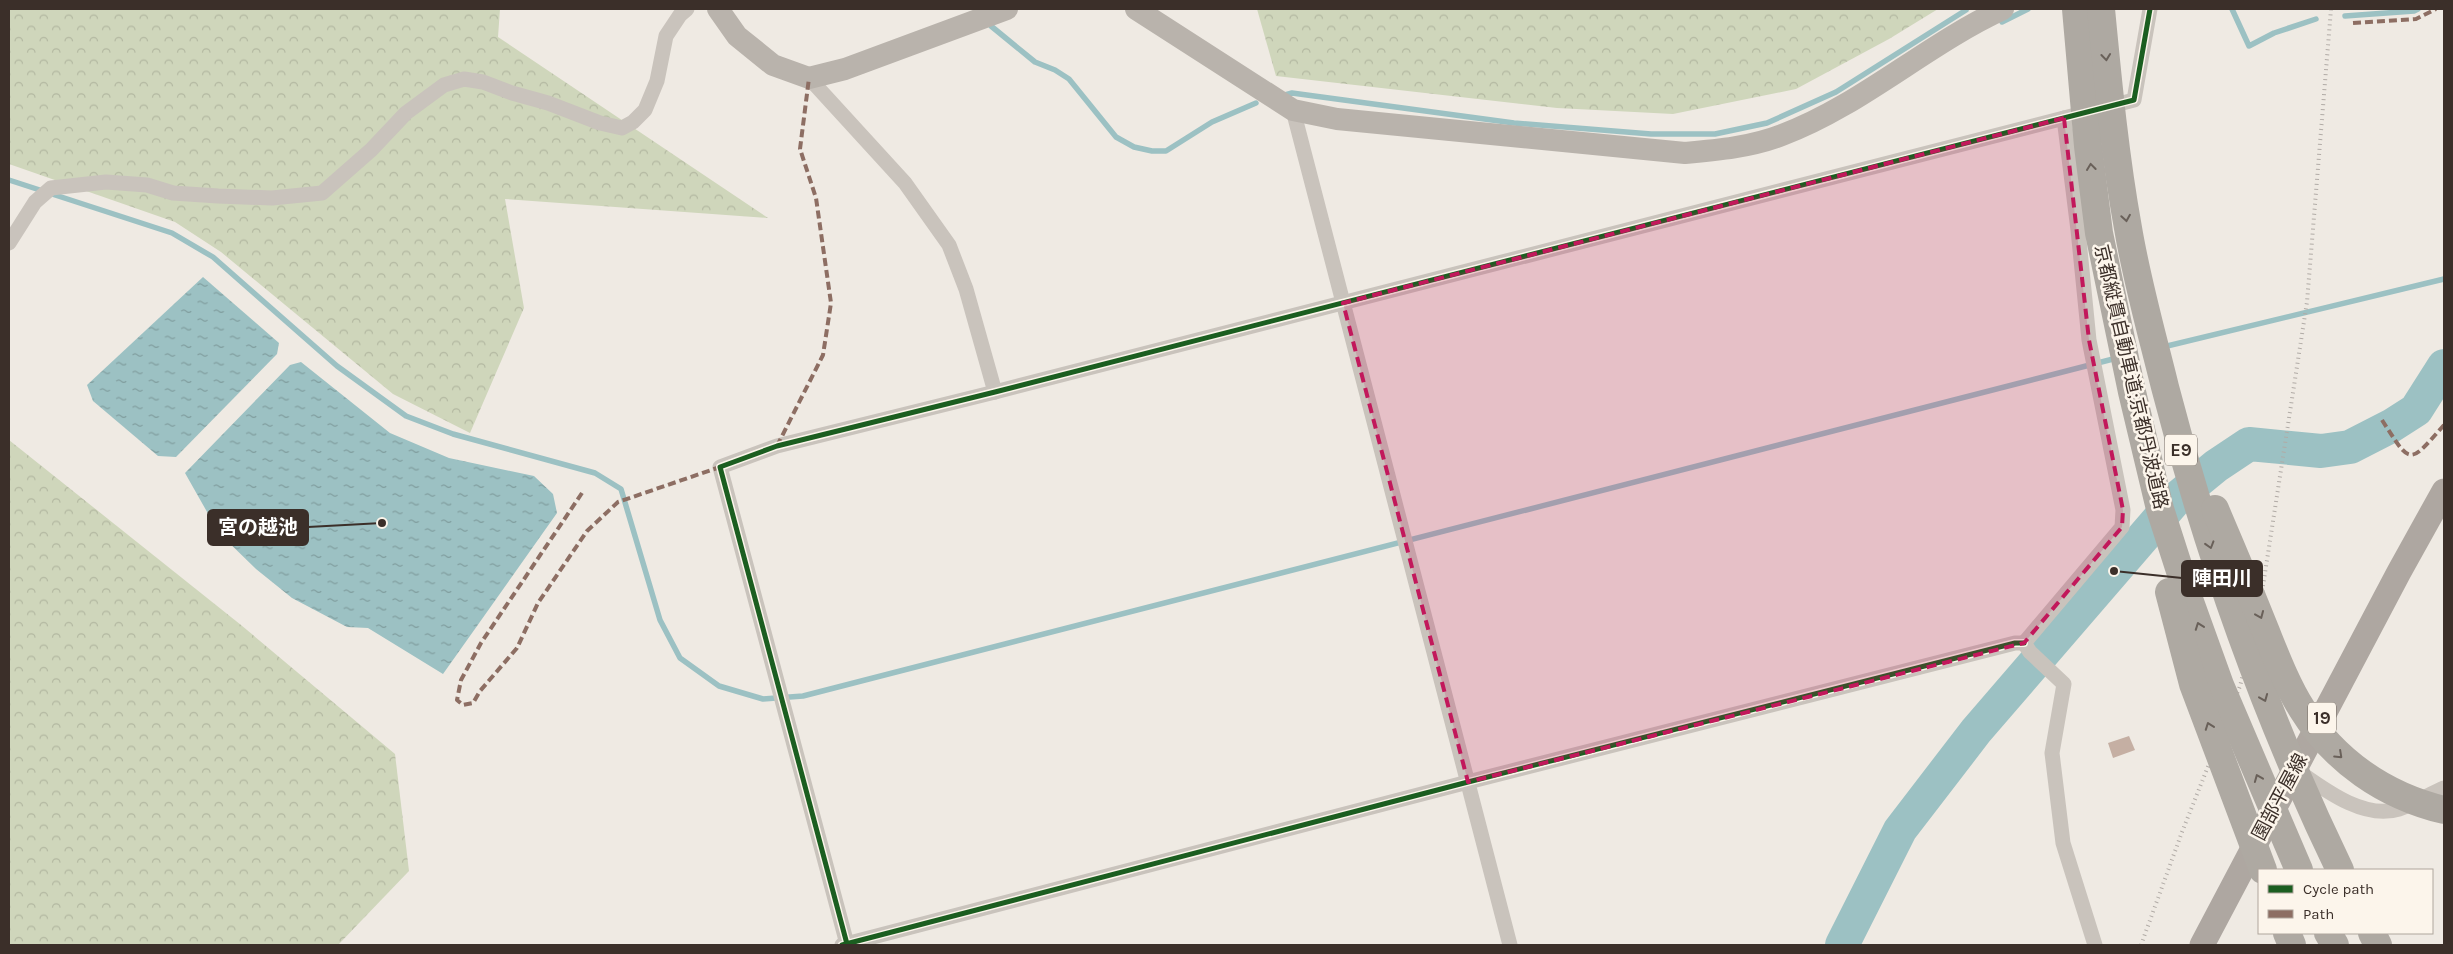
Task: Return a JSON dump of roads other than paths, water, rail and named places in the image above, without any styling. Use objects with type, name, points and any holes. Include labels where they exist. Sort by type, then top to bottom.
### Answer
[{"type":"highway","name":"京都縦貫自動車道;京都丹波道路","points":[[2076,9],[2088,146],[2099,233],[2132,392],[2166,527],[2220,685],[2298,869]]},
{"type":"highway","name":"京都縦貫自動車道;京都丹波道路","points":[[2101,9],[2115,142],[2126,221],[2149,324],[2186,467],[2219,574],[2256,678],[2286,755],[2340,869]]},
{"type":"highway","points":[[2099,233],[2118,394],[2146,512],[2193,684],[2263,869]]},
{"type":"highway","points":[[2149,324],[2211,498],[2282,670],[2302,708],[2329,746],[2355,770],[2398,794],[2444,810]]},
{"type":"highway","points":[[2329,934],[2335,945]]},
{"type":"main road","name":"園部平屋線","points":[[2202,945],[2444,491]]},
{"type":"street","points":[[9,243],[35,202],[51,188],[106,182],[147,185],[173,193],[218,196],[272,198],[322,193],[371,150],[406,113],[444,85],[464,79],[482,82],[512,94],[548,102],[600,123],[622,128],[633,122],[645,110],[656,81],[666,36],[680,15],[687,9]]},
{"type":"street","points":[[718,9],[737,36],[773,65],[809,78],[905,183],[949,246],[966,289],[995,392]]},
{"type":"street","points":[[809,78],[845,69],[1007,9]]},
{"type":"street","points":[[1136,9],[1293,110],[1337,119],[1685,153],[1732,149],[1783,135],[1846,104],[1971,24],[2003,9]]},
{"type":"street","points":[[2095,945],[2063,843],[2052,753],[2064,684],[2027,648],[2005,646],[1468,782],[845,945],[786,712],[720,467],[777,446],[995,392],[2134,100],[2150,9]]},
{"type":"street","points":[[1293,110],[1510,945]]},
{"type":"street","points":[[2027,648],[2122,527],[2123,510],[2091,352],[2064,118]]},
{"type":"street","points":[[2295,769],[2344,802],[2381,811],[2398,809],[2444,788]]},
{"type":"water","points":[[203,277],[279,343],[277,354],[176,457],[158,456],[93,401],[87,385]]},
{"type":"water","points":[[301,362],[390,433],[449,458],[534,476],[553,494],[557,513],[443,674],[368,628],[347,627],[292,598],[256,569],[219,533],[185,473],[290,365]]},
{"type":"waterway","points":[[2002,22],[2028,9]]},
{"type":"waterway","points":[[2232,9],[2249,46],[2274,33],[2316,19]]},
{"type":"waterway","points":[[2345,16],[2414,11],[2418,9]]},
{"type":"waterway","points":[[1285,95],[1292,93],[1514,123],[1651,134],[1715,134],[1767,123],[1836,92],[1966,10]]},
{"type":"waterway","points":[[991,26],[1035,62],[1055,70],[1069,79],[1116,137],[1134,147],[1152,151],[1166,151],[1212,122],[1256,103]]},
{"type":"waterway","points":[[9,180],[172,233],[213,257],[337,366],[406,416],[453,434],[595,473],[621,489],[660,620],[680,658],[719,686],[763,699],[803,696],[2117,358]]},
{"type":"waterway","points":[[2163,347],[2444,279]]},
{"type":"waterway","points":[[1842,945],[1900,830],[1976,731],[2177,498],[2216,466],[2249,444],[2321,451],[2350,447],[2391,426],[2416,410],[2444,366]]},
{"type":"railway","points":[[2141,945],[2182,832],[2240,686],[2258,618],[2307,302],[2331,9]]},
{"type":"place","name":"宮の越池","points":[[382,523]]},
{"type":"place","name":"陣田川","points":[[2114,571]]}]
